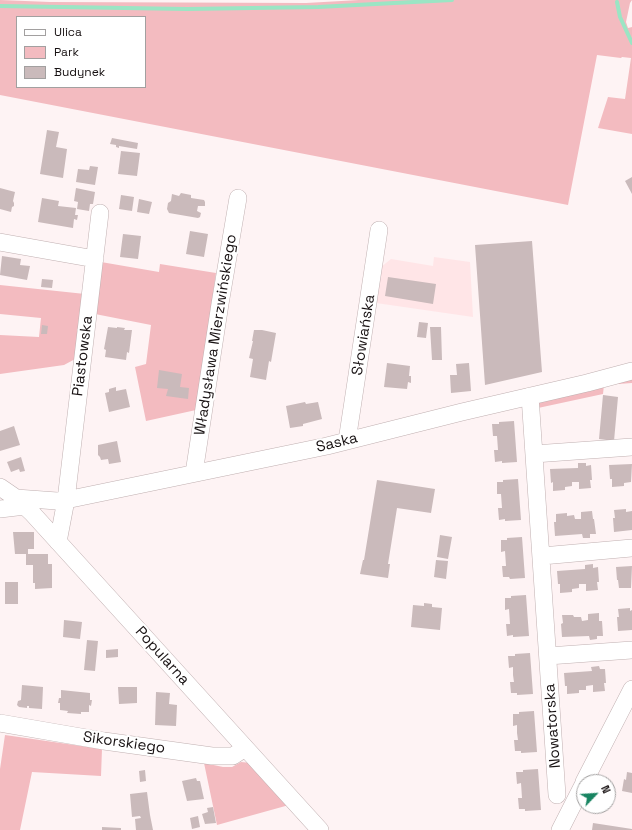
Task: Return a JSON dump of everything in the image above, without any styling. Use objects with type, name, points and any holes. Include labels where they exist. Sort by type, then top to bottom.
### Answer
[{"type":"street","name":"Władysława Mierzwińskiego","points":[[194,473],[238,198]]},
{"type":"street","name":"Piastowska","points":[[58,542],[66,500],[100,213]]},
{"type":"street","name":"Słowiańska","points":[[348,441],[379,230]]},
{"type":"street","points":[[0,242],[95,260]]},
{"type":"street","name":"Saska","points":[[0,509],[20,502],[66,500],[327,446],[632,371]]},
{"type":"street","name":"Nowatorska","points":[[530,396],[557,795]]},
{"type":"street","points":[[534,454],[632,447]]},
{"type":"street","name":"Popularna","points":[[0,487],[20,502],[58,542],[320,830]]},
{"type":"street","points":[[542,556],[632,548]]},
{"type":"street","points":[[548,656],[632,650]]},
{"type":"street","points":[[588,774],[632,690]]},
{"type":"street","name":"Sikorskiego","points":[[0,724],[212,756],[233,756],[245,748]]},
{"type":"street","points":[[560,830],[576,798]]},
{"type":"shaded area","points":[[434,257],[470,262],[473,317],[376,303],[381,267],[391,259],[433,266]]},
{"type":"green space","points":[[0,0],[50,2],[306,3],[359,0],[632,0],[626,22],[628,28],[632,27],[632,134],[598,128],[608,97],[625,99],[631,58],[597,55],[568,205],[0,95]]},
{"type":"green space","points":[[101,262],[159,272],[160,264],[216,273],[196,410],[146,421],[135,367],[146,364],[151,325],[95,314]]},
{"type":"green space","points":[[0,285],[85,294],[77,358],[64,365],[0,374],[0,335],[39,337],[41,318],[0,314]]},
{"type":"green space","points":[[632,376],[632,383],[604,385],[603,394],[538,408],[538,398]]},
{"type":"green space","points":[[5,735],[102,749],[101,776],[32,772],[20,830],[0,830],[0,769]]},
{"type":"green space","points":[[241,762],[251,763],[289,805],[217,825],[204,763],[223,767],[232,767]]},
{"type":"building","points":[[47,130],[59,132],[56,147],[67,149],[63,178],[40,174]]},
{"type":"building","points":[[112,138],[138,143],[137,149],[119,146],[119,148],[116,147],[116,145],[110,144]]},
{"type":"building","points":[[121,151],[140,153],[137,176],[118,174]]},
{"type":"building","points":[[90,166],[98,167],[95,185],[76,182],[78,169],[89,170]]},
{"type":"building","points":[[632,177],[632,194],[625,181]]},
{"type":"building","points":[[0,188],[15,192],[13,201],[14,206],[12,207],[11,212],[0,209]]},
{"type":"building","points":[[76,188],[95,192],[93,204],[90,204],[89,211],[77,209],[78,202],[74,201]]},
{"type":"building","points":[[181,193],[191,195],[191,198],[204,200],[205,206],[198,206],[197,211],[201,213],[200,217],[198,218],[169,213],[167,209],[168,203],[171,201],[172,194],[179,196]]},
{"type":"building","points":[[121,195],[134,197],[132,211],[119,209]]},
{"type":"building","points":[[42,198],[59,201],[58,206],[76,208],[75,215],[78,215],[77,220],[74,219],[73,228],[38,222]]},
{"type":"building","points":[[139,199],[152,202],[149,214],[137,212]]},
{"type":"building","points":[[190,231],[208,234],[204,257],[186,254]]},
{"type":"building","points":[[123,234],[141,236],[138,259],[120,257]]},
{"type":"building","points":[[532,241],[542,372],[485,385],[475,245]]},
{"type":"building","points":[[2,256],[21,259],[20,265],[30,266],[27,280],[0,275]]},
{"type":"building","points":[[388,277],[436,284],[433,304],[385,296]]},
{"type":"building","points":[[42,279],[53,280],[52,288],[41,287]]},
{"type":"building","points":[[419,322],[428,323],[426,338],[417,337]]},
{"type":"building","points":[[42,325],[48,326],[47,334],[41,334]]},
{"type":"building","points":[[108,327],[132,330],[129,353],[127,352],[126,360],[105,357],[106,350],[104,349]]},
{"type":"building","points":[[430,327],[441,327],[442,360],[432,360]]},
{"type":"building","points":[[254,330],[276,333],[266,380],[250,377],[253,359],[249,358]]},
{"type":"building","points":[[387,363],[410,366],[409,376],[411,376],[411,383],[408,382],[407,389],[384,387]]},
{"type":"building","points":[[469,363],[471,391],[451,393],[450,375],[457,375],[456,364]]},
{"type":"building","points":[[159,370],[182,374],[180,387],[189,388],[188,399],[166,396],[168,389],[157,388]]},
{"type":"building","points":[[116,387],[116,391],[126,389],[130,407],[109,412],[105,393],[109,392],[109,389]]},
{"type":"building","points":[[603,395],[618,397],[614,441],[599,439]]},
{"type":"building","points":[[305,402],[306,404],[318,402],[322,419],[303,424],[303,426],[290,428],[286,406]]},
{"type":"building","points":[[514,421],[517,462],[495,462],[494,450],[498,450],[497,436],[493,436],[492,424]]},
{"type":"building","points":[[14,426],[20,445],[0,451],[0,431]]},
{"type":"building","points":[[117,441],[121,462],[109,464],[108,459],[101,460],[98,455],[98,445]]},
{"type":"building","points":[[21,457],[25,471],[20,472],[19,469],[11,472],[7,462]]},
{"type":"building","points":[[578,463],[586,463],[586,466],[591,465],[591,488],[579,489],[579,482],[572,482],[572,486],[565,487],[565,490],[553,491],[553,482],[551,483],[550,469],[578,468]]},
{"type":"building","points":[[632,464],[631,482],[624,483],[624,486],[612,487],[609,465]]},
{"type":"building","points":[[518,479],[521,520],[499,520],[498,508],[502,508],[501,494],[497,494],[497,482]]},
{"type":"building","points":[[377,480],[435,489],[431,513],[397,508],[388,564],[390,564],[388,578],[360,574],[364,560]]},
{"type":"building","points":[[626,509],[626,512],[632,511],[632,530],[614,532],[614,510]]},
{"type":"building","points":[[592,511],[596,534],[590,534],[590,538],[583,538],[582,534],[555,536],[554,522],[556,522],[556,514],[567,513],[567,516],[574,515],[575,519],[581,519],[581,512]]},
{"type":"building","points":[[13,532],[34,532],[34,549],[28,549],[28,554],[48,554],[48,564],[52,564],[52,588],[35,589],[35,583],[33,583],[33,565],[26,565],[26,554],[15,554]]},
{"type":"building","points":[[440,535],[452,537],[448,559],[437,557]]},
{"type":"building","points":[[522,537],[525,578],[510,579],[509,577],[503,577],[502,566],[506,566],[505,551],[501,552],[501,540]]},
{"type":"building","points":[[436,560],[448,561],[446,579],[434,577]]},
{"type":"building","points":[[593,564],[593,568],[598,567],[598,590],[586,591],[586,584],[579,584],[579,588],[572,589],[572,592],[560,593],[560,584],[558,584],[557,571],[585,569],[585,565]]},
{"type":"building","points":[[632,566],[631,588],[619,588],[616,567]]},
{"type":"building","points":[[5,582],[18,582],[18,604],[5,604]]},
{"type":"building","points":[[526,595],[529,636],[507,636],[506,624],[510,624],[509,609],[505,610],[505,598]]},
{"type":"building","points":[[424,603],[432,604],[432,607],[442,608],[440,630],[411,627],[413,605],[424,606]]},
{"type":"building","points":[[630,608],[630,611],[632,610],[632,630],[618,631],[618,609]]},
{"type":"building","points":[[599,613],[599,621],[602,621],[603,636],[597,636],[597,639],[590,640],[589,636],[562,637],[562,615],[581,617],[582,621],[588,620],[588,614]]},
{"type":"building","points":[[64,620],[82,622],[80,639],[63,637]]},
{"type":"building","points":[[87,640],[98,641],[95,671],[84,670]]},
{"type":"building","points":[[118,649],[118,657],[106,658],[106,650]]},
{"type":"building","points":[[530,653],[533,694],[517,695],[517,693],[511,693],[510,682],[514,682],[513,667],[509,668],[508,656]]},
{"type":"building","points":[[599,666],[600,669],[605,669],[605,691],[593,692],[593,685],[586,686],[586,690],[579,690],[579,693],[567,694],[564,673],[592,671],[591,667]]},
{"type":"building","points":[[22,685],[43,687],[42,709],[29,708],[29,706],[27,706],[27,708],[19,707],[17,705],[18,701],[21,700]]},
{"type":"building","points":[[118,687],[137,687],[137,703],[119,704]]},
{"type":"building","points":[[61,690],[90,693],[90,700],[92,700],[91,706],[89,705],[89,712],[81,712],[81,714],[67,713],[68,711],[60,710],[60,703],[58,703],[59,698],[61,698]]},
{"type":"building","points":[[156,692],[170,693],[169,704],[177,705],[176,726],[155,725]]},
{"type":"building","points":[[534,711],[537,752],[521,753],[521,751],[515,751],[514,740],[518,740],[517,725],[513,726],[513,714]]},
{"type":"building","points":[[538,769],[541,810],[525,811],[525,809],[519,809],[518,798],[522,798],[521,783],[517,784],[516,772]]},
{"type":"building","points":[[145,770],[146,781],[140,782],[139,771]]},
{"type":"building","points":[[627,772],[632,773],[632,793],[622,791]]},
{"type":"building","points":[[196,778],[197,781],[200,781],[204,799],[187,801],[182,781]]},
{"type":"building","points":[[147,792],[153,830],[136,830],[135,819],[141,818],[140,816],[132,817],[130,794]]},
{"type":"building","points":[[213,807],[216,823],[205,824],[202,814],[208,812],[207,808]]},
{"type":"building","points":[[198,816],[200,827],[192,829],[190,818]]},
{"type":"building","points":[[593,823],[632,829],[632,830],[592,830]]},
{"type":"building","points":[[102,827],[121,828],[121,830],[102,830]]},
{"type":"waterway","points":[[0,6],[187,9],[318,7],[452,0]]},
{"type":"waterway","points":[[617,2],[620,17],[632,43]]}]
